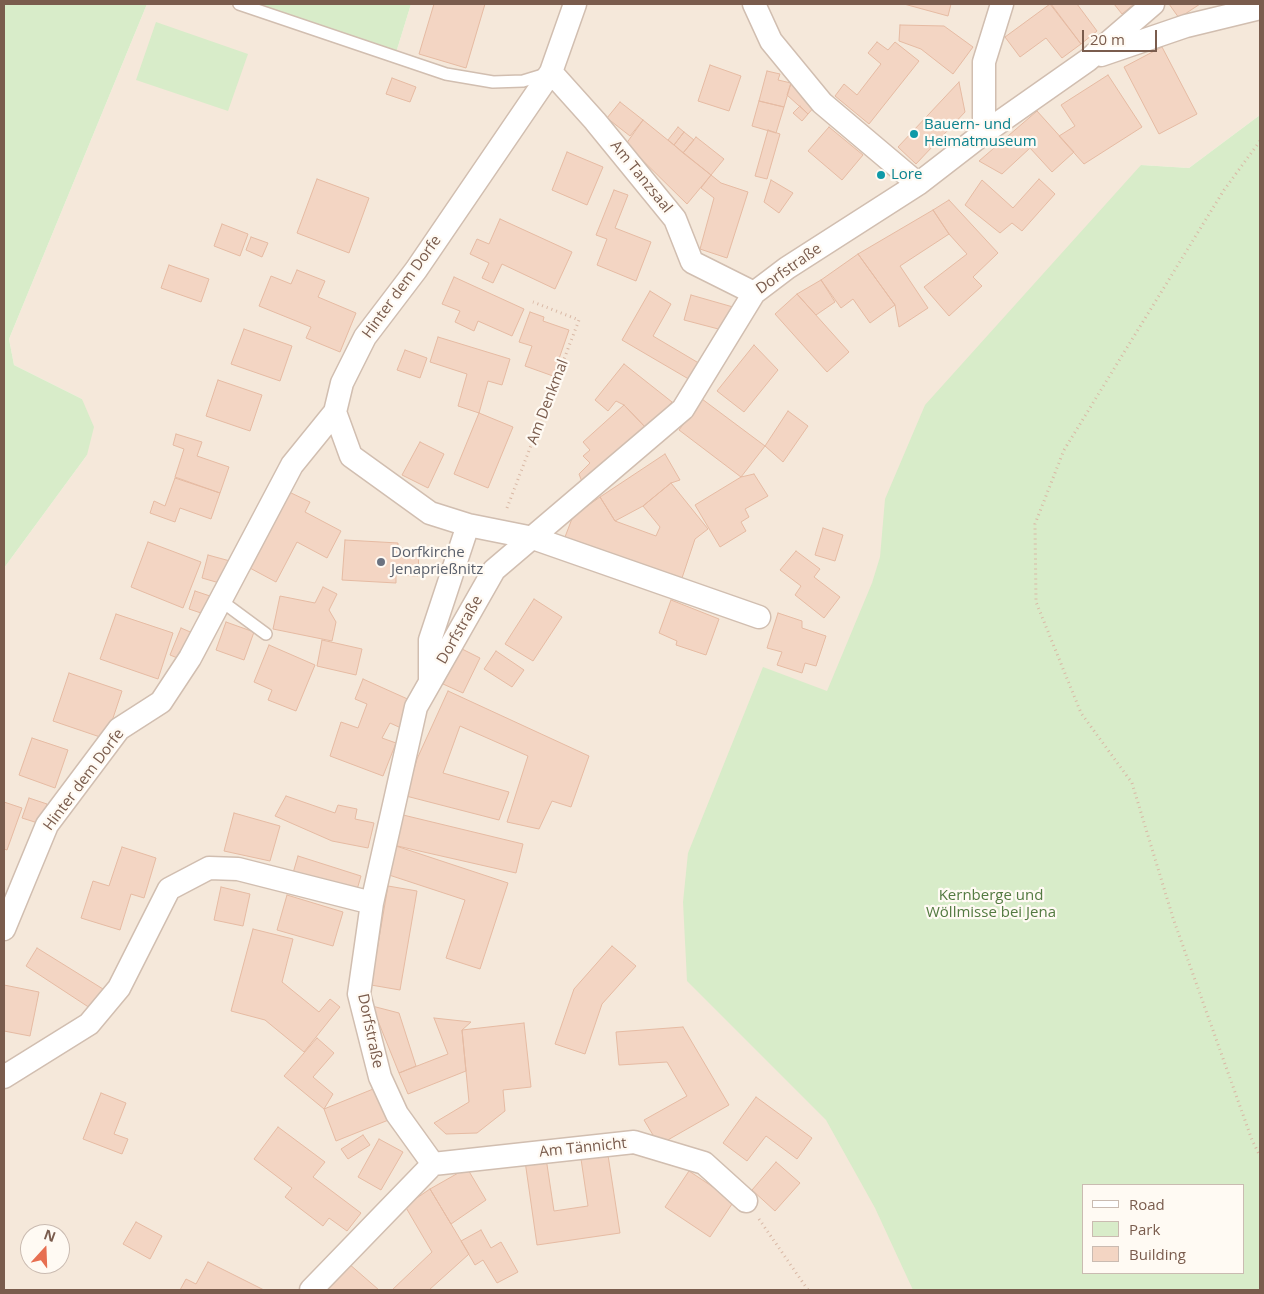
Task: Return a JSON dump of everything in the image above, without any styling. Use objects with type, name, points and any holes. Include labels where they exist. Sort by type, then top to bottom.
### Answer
[{"type":"street","name":"Hinter dem Dorfe","points":[[4,929],[47,824],[119,729],[161,702],[190,658],[292,465],[334,412],[342,383],[364,337],[416,270],[551,72],[575,4]]},
{"type":"street","points":[[754,4],[771,41],[822,103],[918,184]]},
{"type":"street","points":[[984,133],[984,62],[1002,4]]},
{"type":"street","points":[[1088,60],[1153,4]]},
{"type":"street","points":[[1088,60],[1186,26],[1260,8]]},
{"type":"street","name":"Dorfstraße","points":[[433,1164],[397,1114],[380,1077],[359,994],[372,903],[416,707],[494,570],[683,408],[754,294],[787,268],[918,184],[984,133],[1088,60]]},
{"type":"street","name":"Am Tanzsaal","points":[[551,72],[595,121],[675,219],[692,262],[754,294]]},
{"type":"street","points":[[334,412],[351,456],[430,514],[468,526],[533,538],[759,617]]},
{"type":"street","points":[[430,682],[430,640],[468,526]]},
{"type":"street","points":[[4,1077],[89,1024],[119,988],[170,889],[209,868],[238,869],[372,903]]},
{"type":"street","name":"Am Tännicht","points":[[433,1164],[634,1142],[704,1163],[746,1201]]},
{"type":"street","points":[[312,1290],[433,1164]]},
{"type":"lane","points":[[239,4],[446,74],[500,82],[523,81],[551,72]]},
{"type":"lane","points":[[220,600],[266,634]]},
{"type":"path","points":[[1260,141],[1224,190],[1064,450],[1035,524],[1036,602],[1081,713],[1132,783],[1173,918],[1252,1140],[1260,1156]]},
{"type":"path","name":"Am Denkmal","points":[[499,531],[580,320],[533,302]]},
{"type":"path","points":[[746,1201],[808,1290]]},
{"type":"shaded area","points":[[147,4],[236,4],[395,56],[411,4],[1260,4],[1260,115],[1189,168],[1141,165],[891,1181],[958,1290],[4,1290],[4,568],[87,455],[82,399],[14,365],[9,339]]},
{"type":"green space","points":[[4,4],[147,4],[9,339],[14,365],[82,399],[94,427],[87,455],[4,568]]},
{"type":"green space","points":[[236,4],[411,4],[395,56]]},
{"type":"green space","points":[[156,22],[248,54],[228,111],[136,80]]},
{"type":"green space","name":"Kernberge und Wöllmisse bei Jena","points":[[1260,115],[1260,1290],[913,1290],[875,1208],[826,1120],[687,981],[683,902],[688,853],[763,667],[827,691],[872,583],[880,557],[885,499],[925,405],[1141,165],[1189,168]]},
{"type":"building","points":[[434,4],[485,4],[466,68],[419,54]]},
{"type":"building","points":[[904,4],[951,4],[948,16]]},
{"type":"building","points":[[1050,4],[1081,44],[1062,58],[1046,38],[1020,57],[1005,37]]},
{"type":"building","points":[[1051,4],[1077,4],[1097,31],[1081,44]]},
{"type":"building","points":[[1114,4],[1134,4],[1122,14]]},
{"type":"building","points":[[1169,4],[1200,4],[1179,18]]},
{"type":"building","points":[[900,25],[944,26],[973,47],[953,74],[921,49],[899,41]]},
{"type":"building","points":[[877,42],[888,50],[895,42],[919,61],[869,124],[835,96],[844,84],[857,95],[881,64],[868,53]]},
{"type":"building","points":[[1162,47],[1197,114],[1159,134],[1124,67]]},
{"type":"building","points":[[710,65],[741,76],[729,111],[698,101]]},
{"type":"building","points":[[767,71],[780,74],[778,80],[791,83],[784,107],[759,101]]},
{"type":"building","points":[[1108,75],[1142,127],[1084,164],[1059,136],[1075,126],[1061,105]]},
{"type":"building","points":[[392,78],[416,87],[410,102],[386,94]]},
{"type":"building","points":[[959,82],[965,112],[916,164],[898,147]]},
{"type":"building","points":[[791,83],[816,105],[808,114],[787,95]]},
{"type":"building","points":[[759,101],[784,107],[776,133],[752,126]]},
{"type":"building","points":[[620,102],[643,120],[630,136],[607,118]]},
{"type":"building","points":[[800,106],[808,114],[802,121],[793,113]]},
{"type":"building","points":[[1037,111],[1074,152],[1052,172],[1030,148],[1002,174],[979,161]]},
{"type":"building","points":[[643,120],[711,175],[687,204],[626,144]]},
{"type":"building","points":[[678,127],[684,132],[674,145],[668,140]]},
{"type":"building","points":[[829,127],[863,155],[842,180],[808,151]]},
{"type":"building","points":[[768,130],[780,134],[767,179],[755,176]]},
{"type":"building","points":[[684,132],[694,140],[683,153],[674,145]]},
{"type":"building","points":[[696,137],[724,159],[711,175],[683,153]]},
{"type":"building","points":[[567,152],[603,167],[587,205],[552,190]]},
{"type":"building","points":[[711,175],[721,183],[748,192],[727,258],[700,249],[714,198],[701,188]]},
{"type":"building","points":[[317,179],[369,198],[349,253],[297,233]]},
{"type":"building","points":[[1039,179],[1055,194],[1022,231],[1012,223],[1000,233],[965,205],[982,180],[1013,208]]},
{"type":"building","points":[[771,180],[793,193],[779,213],[764,202]]},
{"type":"building","points":[[614,190],[628,195],[615,228],[651,242],[636,281],[597,265],[607,239],[596,235]]},
{"type":"building","points":[[949,200],[998,253],[973,277],[982,286],[949,316],[924,287],[967,254],[949,234],[933,210]]},
{"type":"building","points":[[933,210],[949,234],[900,266],[928,308],[899,327],[895,305],[858,254]]},
{"type":"building","points":[[500,219],[572,252],[555,289],[502,264],[493,283],[482,278],[489,263],[470,254],[477,239],[489,244]]},
{"type":"building","points":[[222,224],[248,234],[240,256],[214,246]]},
{"type":"building","points":[[251,237],[268,243],[262,257],[246,250]]},
{"type":"building","points":[[858,254],[895,305],[870,323],[853,299],[841,308],[821,280]]},
{"type":"building","points":[[169,265],[209,279],[201,302],[161,288]]},
{"type":"building","points":[[297,270],[325,281],[318,297],[356,313],[340,352],[306,338],[311,327],[259,306],[271,276],[291,284]]},
{"type":"building","points":[[454,277],[524,309],[512,336],[478,321],[474,331],[455,322],[460,311],[442,304]]},
{"type":"building","points":[[821,280],[835,302],[816,315],[797,294]]},
{"type":"building","points":[[650,291],[671,304],[653,336],[702,365],[692,381],[622,340]]},
{"type":"building","points":[[797,294],[849,352],[827,372],[775,314]]},
{"type":"building","points":[[691,295],[733,307],[726,331],[684,320]]},
{"type":"building","points":[[530,312],[544,317],[543,321],[569,330],[553,376],[525,366],[532,346],[519,342]]},
{"type":"building","points":[[244,329],[292,346],[280,381],[231,364]]},
{"type":"building","points":[[438,337],[510,359],[502,385],[488,381],[479,413],[458,406],[467,374],[430,362]]},
{"type":"building","points":[[754,345],[778,370],[744,412],[717,391]]},
{"type":"building","points":[[405,350],[427,358],[420,378],[397,370]]},
{"type":"building","points":[[624,364],[672,402],[647,429],[624,405],[616,401],[608,411],[595,400]]},
{"type":"building","points":[[218,380],[262,395],[250,431],[206,416]]},
{"type":"building","points":[[702,399],[765,446],[741,477],[679,430]]},
{"type":"building","points":[[624,405],[647,429],[584,487],[579,474],[590,463],[583,456],[590,450],[583,442]]},
{"type":"building","points":[[788,411],[808,426],[783,462],[765,446]]},
{"type":"building","points":[[479,413],[513,427],[488,488],[454,474]]},
{"type":"building","points":[[176,434],[202,442],[197,456],[229,467],[220,493],[175,477],[184,449],[173,445]]},
{"type":"building","points":[[420,442],[444,454],[428,488],[402,475]]},
{"type":"building","points":[[665,454],[680,480],[671,483],[643,506],[615,521],[600,497]]},
{"type":"building","points":[[754,474],[768,496],[745,509],[749,517],[741,522],[746,531],[720,547],[695,505],[741,477]]},
{"type":"building","points":[[175,478],[220,493],[211,519],[180,508],[175,522],[150,513],[154,501],[165,506]]},
{"type":"building","points":[[671,483],[708,529],[695,539],[682,578],[565,537],[573,516],[600,497],[615,521],[656,536],[660,527],[643,506]]},
{"type":"building","points":[[287,491],[310,502],[305,512],[341,531],[327,558],[297,542],[276,582],[248,567]]},
{"type":"building","points":[[823,528],[843,535],[835,561],[815,555]]},
{"type":"building","name":"Dorfkirche Jenaprießnitz","points":[[345,540],[398,543],[398,548],[419,549],[418,576],[396,575],[396,583],[342,580]]},
{"type":"building","points":[[148,542],[201,562],[183,608],[131,587]]},
{"type":"building","points":[[796,551],[820,569],[814,577],[840,597],[824,618],[795,595],[801,586],[780,570]]},
{"type":"building","points":[[208,555],[230,561],[223,584],[202,578]]},
{"type":"building","points":[[323,587],[337,594],[329,610],[336,622],[332,641],[273,629],[280,596],[315,603]]},
{"type":"building","points":[[195,591],[213,597],[207,615],[189,609]]},
{"type":"building","points":[[534,599],[562,617],[533,661],[505,644]]},
{"type":"building","points":[[671,600],[719,619],[706,655],[676,645],[677,641],[659,633]]},
{"type":"building","points":[[778,613],[802,621],[802,628],[826,636],[816,666],[805,663],[802,673],[777,665],[782,652],[767,648]]},
{"type":"building","points":[[116,614],[173,633],[158,679],[100,659]]},
{"type":"building","points":[[226,622],[254,632],[244,660],[216,650]]},
{"type":"building","points":[[181,628],[195,634],[185,661],[170,655]]},
{"type":"building","points":[[322,640],[362,649],[356,675],[317,666]]},
{"type":"building","points":[[269,645],[315,665],[296,711],[268,700],[272,690],[254,682]]},
{"type":"building","points":[[460,648],[480,658],[463,693],[443,684]]},
{"type":"building","points":[[496,651],[524,670],[512,687],[484,669]]},
{"type":"building","points":[[69,673],[122,691],[106,739],[53,721]]},
{"type":"building","points":[[363,679],[412,701],[401,728],[390,723],[382,738],[396,743],[383,776],[330,756],[341,722],[358,728],[367,704],[355,699]]},
{"type":"building","points":[[448,691],[589,756],[571,807],[552,801],[539,829],[507,822],[528,756],[460,726],[443,773],[509,792],[499,820],[406,796],[417,759]]},
{"type":"building","points":[[32,738],[68,750],[55,788],[19,775]]},
{"type":"building","points":[[286,796],[335,813],[338,805],[357,809],[355,819],[374,823],[368,848],[332,841],[275,816]]},
{"type":"building","points":[[29,798],[47,804],[41,824],[22,818]]},
{"type":"building","points":[[4,802],[22,808],[7,850],[4,849]]},
{"type":"building","points":[[234,813],[280,826],[270,861],[224,851]]},
{"type":"building","points":[[399,814],[523,844],[516,873],[393,845]]},
{"type":"building","points":[[393,845],[508,883],[480,969],[446,958],[465,900],[383,873]]},
{"type":"building","points":[[122,847],[156,858],[144,898],[131,894],[120,930],[81,918],[93,881],[109,886]]},
{"type":"building","points":[[298,856],[361,876],[356,893],[293,873]]},
{"type":"building","points":[[388,886],[417,891],[400,990],[371,985]]},
{"type":"building","points":[[221,887],[250,894],[243,926],[214,920]]},
{"type":"building","points":[[287,895],[343,912],[333,946],[277,930]]},
{"type":"building","points":[[253,929],[293,939],[282,982],[319,1012],[330,999],[340,1007],[304,1052],[265,1020],[231,1011]]},
{"type":"building","points":[[612,946],[636,966],[602,1004],[585,1054],[555,1044],[574,989]]},
{"type":"building","points":[[37,948],[103,989],[90,1008],[26,966]]},
{"type":"building","points":[[4,985],[39,992],[30,1036],[4,1031]]},
{"type":"building","points":[[372,1006],[399,1013],[416,1066],[399,1073]]},
{"type":"building","points":[[434,1018],[471,1022],[462,1030],[466,1071],[408,1094],[399,1073],[448,1054]]},
{"type":"building","points":[[524,1023],[531,1087],[503,1090],[505,1111],[477,1133],[446,1134],[434,1123],[469,1102],[462,1030]]},
{"type":"building","points":[[683,1027],[729,1105],[659,1145],[644,1120],[687,1096],[667,1062],[619,1065],[616,1032]]},
{"type":"building","points":[[317,1038],[334,1053],[313,1077],[333,1094],[324,1109],[284,1076]]},
{"type":"building","points":[[383,1085],[396,1117],[336,1141],[324,1109]]},
{"type":"building","points":[[101,1093],[126,1103],[114,1134],[128,1139],[122,1154],[83,1139]]},
{"type":"building","points":[[756,1097],[812,1138],[797,1159],[766,1136],[747,1161],[723,1143]]},
{"type":"building","points":[[278,1127],[325,1162],[313,1177],[361,1213],[347,1231],[329,1218],[323,1226],[285,1197],[292,1188],[254,1159]]},
{"type":"building","points":[[363,1135],[370,1145],[348,1159],[341,1149]]},
{"type":"building","points":[[379,1139],[403,1152],[381,1190],[358,1177]]},
{"type":"building","points":[[608,1155],[620,1233],[537,1245],[525,1161],[546,1158],[554,1211],[588,1206],[581,1159]]},
{"type":"building","points":[[776,1162],[800,1183],[775,1211],[752,1190]]},
{"type":"building","points":[[467,1168],[486,1200],[451,1224],[430,1189]]},
{"type":"building","points":[[689,1171],[734,1201],[710,1237],[665,1207]]},
{"type":"building","points":[[430,1189],[469,1254],[429,1290],[392,1290],[432,1252],[405,1206]]},
{"type":"building","points":[[136,1222],[162,1236],[150,1259],[123,1244]]},
{"type":"building","points":[[481,1230],[491,1248],[501,1242],[518,1272],[497,1283],[483,1260],[475,1265],[461,1241]]},
{"type":"building","points":[[208,1262],[264,1290],[180,1290],[186,1279],[196,1284]]},
{"type":"building","points":[[348,1263],[379,1290],[323,1290]]},
{"type":"place","name":"Bauern- und Heimatmuseum","points":[[914,134]]},
{"type":"place","name":"Lore","points":[[881,175]]},
{"type":"place","name":"Dorfkirche Jenaprießnitz","points":[[381,562]]}]
